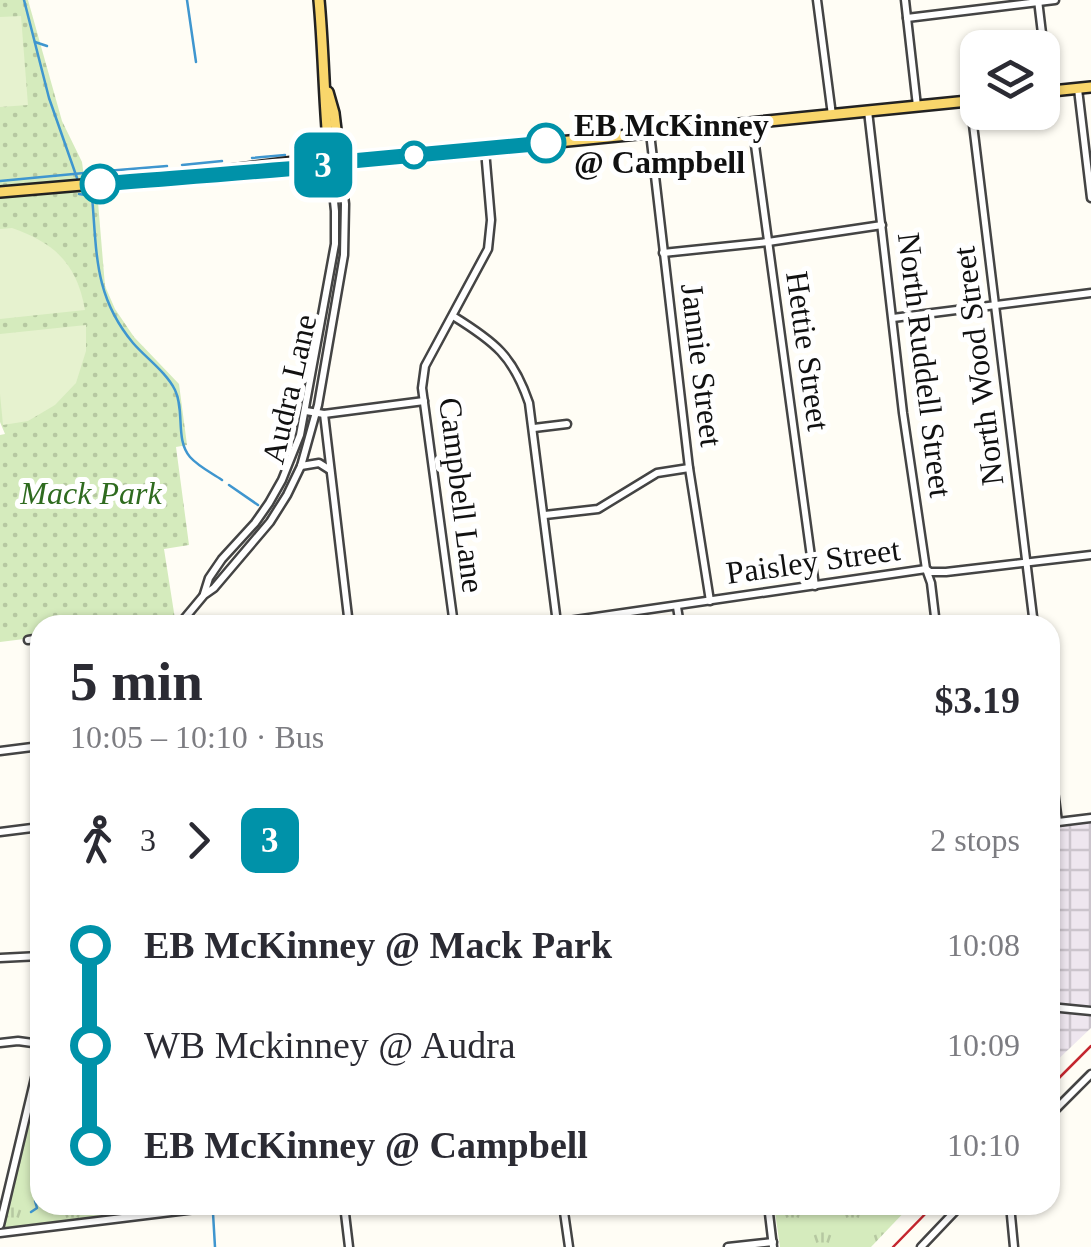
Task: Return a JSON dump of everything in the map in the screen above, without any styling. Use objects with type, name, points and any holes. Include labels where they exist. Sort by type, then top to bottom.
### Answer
[{"type":"main road","points":[[319,0],[326,80],[334,112],[335,163]]},
{"type":"main road","points":[[1060,91],[1091,87]]},
{"type":"main road","points":[[0,192],[319,166],[960,102]]},
{"type":"street","points":[[817,0],[832,114]]},
{"type":"street","points":[[904,0],[918,106]]},
{"type":"street","points":[[907,18],[1055,0]]},
{"type":"street","points":[[1038,1],[1041,30]]},
{"type":"street","points":[[1078,89],[1091,198]]},
{"type":"street","name":"North Ruddell Street","points":[[868,111],[903,414],[935,615]]},
{"type":"street","name":"Hettie Street","points":[[752,124],[815,586]]},
{"type":"street","name":"North Wood Street","points":[[977,130],[1033,615]]},
{"type":"street","name":"Jannie Street","points":[[650,133],[689,468],[710,602]]},
{"type":"street","name":"Campbell Lane","points":[[453,615],[422,388],[425,366],[482,264],[490,236],[484,148]]},
{"type":"street","name":"Audra Lane","points":[[204,595],[209,578],[222,559],[269,503],[294,454],[306,411],[336,231],[335,163]]},
{"type":"street","name":"Audra Lane","points":[[188,615],[270,522],[301,466],[320,414],[346,235],[335,163]]},
{"type":"street","points":[[663,253],[882,225]]},
{"type":"street","points":[[328,287],[337,290]]},
{"type":"street","points":[[893,318],[1091,293]]},
{"type":"street","points":[[453,316],[501,350],[520,376],[534,428],[557,615]]},
{"type":"street","points":[[306,411],[320,414],[424,401]]},
{"type":"street","points":[[320,414],[348,615]]},
{"type":"street","points":[[534,428],[568,424]]},
{"type":"street","points":[[301,466],[318,463],[330,470]]},
{"type":"street","points":[[545,515],[598,508],[656,474],[689,468]]},
{"type":"street","points":[[241,538],[250,546]]},
{"type":"street","name":"Paisley Street","points":[[634,615],[926,570],[946,572],[1091,555]]},
{"type":"street","points":[[678,607],[679,615]]},
{"type":"street","points":[[0,750],[30,747]]},
{"type":"street","points":[[1060,822],[1091,818]]},
{"type":"street","points":[[0,832],[30,828]]},
{"type":"street","points":[[0,958],[30,955]]},
{"type":"street","points":[[1060,1009],[1091,1011]]},
{"type":"street","points":[[0,1043],[30,1043]]},
{"type":"street","points":[[1060,1105],[1091,1074]]},
{"type":"street","points":[[0,1225],[30,1099]]},
{"type":"street","points":[[0,1233],[147,1215]]},
{"type":"street","points":[[345,1215],[348,1247]]},
{"type":"street","points":[[564,1215],[568,1247]]},
{"type":"street","points":[[728,1247],[773,1244],[769,1215]]},
{"type":"street","points":[[920,1247],[951,1215]]},
{"type":"street","points":[[1011,1215],[1014,1247]]},
{"type":"shaded area","points":[[1091,818],[1091,1028],[1060,1057],[1060,822]]},
{"type":"green space","name":"Mack Park","points":[[0,0],[28,0],[62,121],[82,162],[85,185],[97,190],[105,286],[134,337],[179,384],[187,445],[176,447],[189,545],[164,549],[174,615],[30,615],[30,638],[0,642],[0,435],[5,434],[0,422]]},
{"type":"green space","points":[[21,16],[28,105],[0,107],[0,17]]},
{"type":"green space","points":[[12,228],[62,257],[76,280],[85,310],[0,319],[0,229]]},
{"type":"green space","points":[[86,325],[86,351],[76,383],[55,405],[28,421],[3,425],[0,334]]},
{"type":"green space","points":[[30,1100],[30,1215],[147,1215],[0,1233]]},
{"type":"green space","points":[[775,1215],[901,1215],[871,1247],[780,1247]]},
{"type":"waterway","points":[[24,0],[49,98],[77,178]]},
{"type":"waterway","points":[[187,0],[196,62]]},
{"type":"waterway","points":[[35,42],[47,46]]},
{"type":"waterway","points":[[252,158],[285,155]]},
{"type":"waterway","points":[[182,165],[222,161]]},
{"type":"waterway","points":[[106,171],[167,166]]},
{"type":"waterway","points":[[0,181],[84,173]]},
{"type":"waterway","points":[[79,194],[92,196],[100,274],[111,308],[133,343],[175,390],[185,450],[197,464],[222,480]]},
{"type":"waterway","points":[[229,485],[258,505]]},
{"type":"waterway","points":[[213,1215],[215,1247]]},
{"type":"railway","points":[[1060,1077],[1091,1046]]},
{"type":"railway","points":[[893,1247],[924,1215]]},
{"type":"bus line","name":"3","points":[[100,184],[546,143]]},
{"type":"place","name":"EB McKinney @ Campbell","points":[[546,143]]}]
